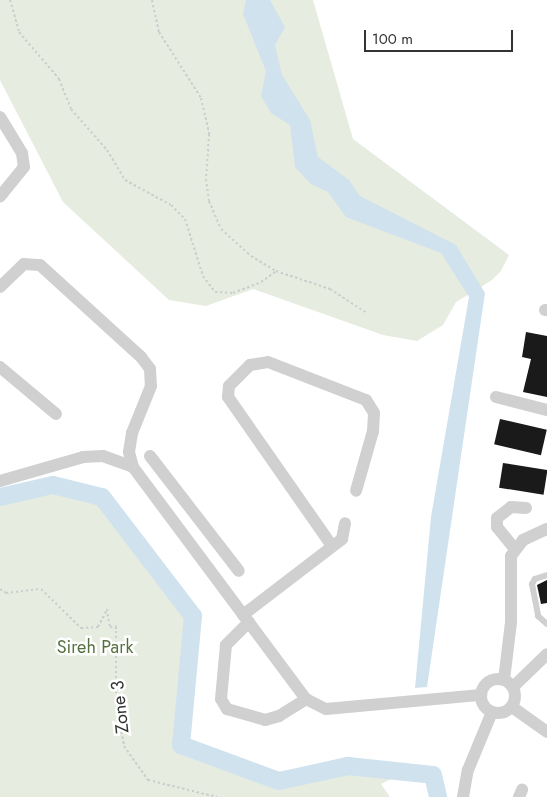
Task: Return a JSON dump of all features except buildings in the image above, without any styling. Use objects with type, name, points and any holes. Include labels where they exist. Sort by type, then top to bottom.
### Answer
[{"type":"street","points":[[0,117],[22,153],[24,167],[0,198]]},
{"type":"street","points":[[0,287],[24,264],[40,265],[141,357],[150,369],[151,386],[132,433],[129,452],[133,467],[306,699],[326,709],[481,695]]},
{"type":"street","points":[[332,546],[228,397],[228,386],[250,365],[268,362],[366,400],[374,413],[373,431],[356,491]]},
{"type":"street","points":[[0,367],[56,414]]},
{"type":"street","points":[[496,397],[547,410]]},
{"type":"street","points":[[0,481],[83,456],[103,456],[133,467]]},
{"type":"street","points":[[150,456],[239,571]]},
{"type":"street","points":[[156,498],[172,485]]},
{"type":"street","points":[[514,548],[497,527],[497,518],[511,506],[526,508]]},
{"type":"street","points":[[306,699],[279,716],[265,720],[227,709],[221,699],[226,645],[246,618],[342,539],[345,523]]},
{"type":"street","points":[[547,529],[538,531],[514,548],[509,566],[511,622],[509,683],[516,697],[512,707],[503,712],[492,712],[484,705],[481,695],[489,681],[509,683],[547,654]]},
{"type":"street","points":[[205,564],[223,551]]},
{"type":"street","points":[[512,707],[547,732]]},
{"type":"street","points":[[463,797],[468,770],[492,712]]},
{"type":"lane","points":[[547,575],[534,579],[532,584],[538,616],[547,624]]},
{"type":"path","points":[[10,0],[19,32],[59,79],[71,108],[107,150],[125,180],[171,205],[186,219],[203,276],[215,292],[233,293],[261,282],[276,270]]},
{"type":"path","points":[[152,0],[159,32],[201,98],[209,134],[206,179],[208,202],[221,229],[251,256],[276,270],[330,289],[367,313]]},
{"type":"path","name":"Zone 3","points":[[0,589],[6,592],[41,590],[81,628],[98,627],[107,609],[110,627],[116,626],[116,707],[124,746],[148,780],[217,797]]},
{"type":"green space","points":[[0,0],[313,0],[353,139],[509,255],[501,271],[492,280],[456,302],[443,325],[417,341],[383,335],[253,289],[206,306],[169,300],[63,202],[0,80]]},
{"type":"green space","name":"Sireh Park","points":[[53,485],[102,497],[193,616],[181,745],[279,781],[348,766],[405,772],[381,784],[390,797],[0,797],[0,497]]},
{"type":"water","points":[[246,0],[270,0],[285,27],[275,45],[282,75],[310,120],[318,157],[349,180],[360,196],[456,245],[485,293],[427,687],[415,688],[431,517],[469,297],[441,253],[346,217],[328,192],[311,184],[295,167],[290,125],[271,113],[261,96],[266,71],[243,14]]},
{"type":"waterway","points":[[0,497],[53,485],[102,497],[193,616],[181,745],[279,781],[348,766],[433,775],[438,797]]}]
